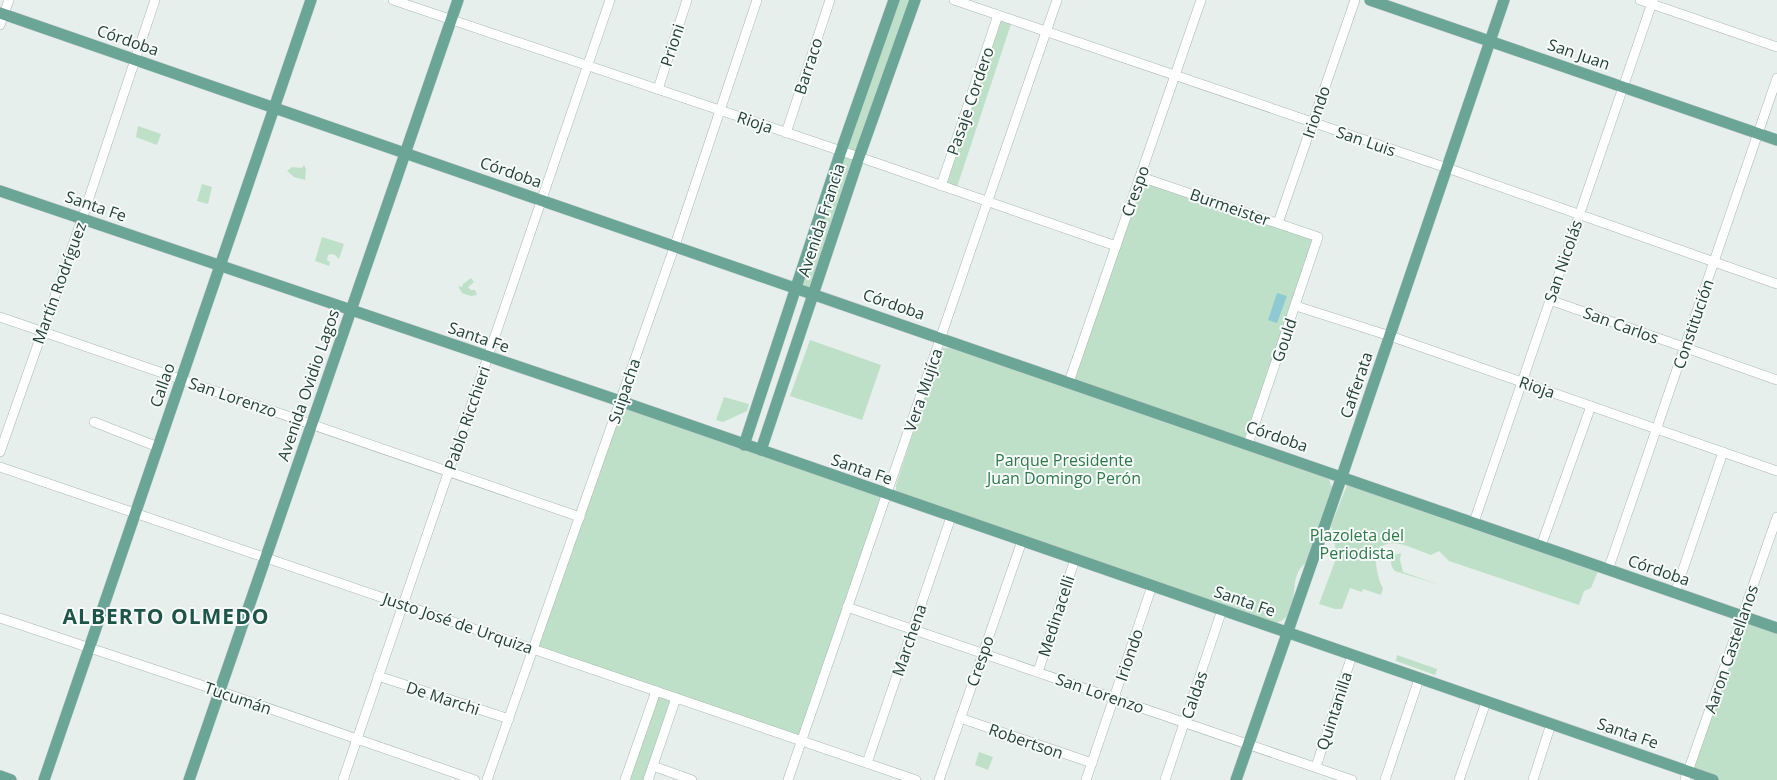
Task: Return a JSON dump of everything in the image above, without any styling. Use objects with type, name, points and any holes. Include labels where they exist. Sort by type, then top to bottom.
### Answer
[{"type":"main road","name":"Callao","points":[[44,780],[311,0]]},
{"type":"main road","name":"Avenida Ovidio Lagos","points":[[189,780],[458,0]]},
{"type":"main road","name":"Avenida Francia","points":[[744,445],[841,151],[894,0]]},
{"type":"main road","name":"Avenida Francia","points":[[761,450],[859,157],[915,0]]},
{"type":"main road","name":"San Juan","points":[[1370,0],[1777,140]]},
{"type":"main road","name":"Cafferata","points":[[1236,780],[1504,0]]},
{"type":"main road","name":"Córdoba","points":[[1,17],[135,59],[406,152],[1777,628]]},
{"type":"main road","name":"Santa Fe","points":[[0,191],[620,401],[1552,724],[1687,776],[1713,780]]},
{"type":"main road","points":[[0,776],[11,780]]},
{"type":"street","points":[[1,17],[9,0]]},
{"type":"street","name":"Martín Rodríguez","points":[[0,452],[82,219],[155,0]]},
{"type":"street","name":"Rioja","points":[[393,0],[1116,246]]},
{"type":"street","name":"Pablo Ricchieri","points":[[342,780],[610,0]]},
{"type":"street","name":"Prioni","points":[[658,90],[687,0]]},
{"type":"street","name":"Suipacha","points":[[487,780],[676,246],[757,0]]},
{"type":"street","name":"Barraco","points":[[786,133],[830,0]]},
{"type":"street","name":"San Luis","points":[[954,0],[1447,168],[1777,284]]},
{"type":"street","name":"Vera Mujíca","points":[[788,780],[1057,0]]},
{"type":"street","name":"Crespo","points":[[1069,382],[1201,0]]},
{"type":"street","name":"Iriondo","points":[[1278,224],[1355,0]]},
{"type":"street","points":[[1640,0],[1652,2],[1777,47]]},
{"type":"street","name":"San Nicolás","points":[[1474,522],[1652,2]]},
{"type":"street","name":"Pasaje Cordero","points":[[941,186],[998,15]]},
{"type":"street","name":"Constitución","points":[[1608,570],[1777,78]]},
{"type":"street","name":"Burmeister","points":[[1141,177],[1318,237]]},
{"type":"street","name":"Gould","points":[[1248,444],[1318,237]]},
{"type":"street","name":"San Carlos","points":[[1550,300],[1777,380]]},
{"type":"street","name":"Rioja","points":[[1296,306],[1390,336],[1777,470]]},
{"type":"street","name":"San Lorenzo","points":[[0,316],[580,517]]},
{"type":"street","points":[[1541,546],[1591,406]]},
{"type":"street","points":[[94,422],[158,447]]},
{"type":"street","points":[[1675,593],[1723,452]]},
{"type":"street","name":"Justo José de Urquiza","points":[[0,467],[916,780]]},
{"type":"street","name":"Marchena","points":[[867,763],[951,517]]},
{"type":"street","name":"Aaron Castellanos","points":[[1687,776],[1743,616],[1773,542],[1777,517]]},
{"type":"street","name":"Crespo","points":[[939,780],[1022,541]]},
{"type":"street","name":"Medinacelli","points":[[1038,672],[1075,559]]},
{"type":"street","name":"Iriondo","points":[[1086,780],[1152,586]]},
{"type":"street","name":"San Lorenzo","points":[[848,606],[1352,780]]},
{"type":"street","name":"Caldas","points":[[1165,780],[1222,610]]},
{"type":"street","name":"Tucumán","points":[[0,618],[219,691],[475,780]]},
{"type":"street","name":"Quintanilla","points":[[1316,767],[1352,656]]},
{"type":"street","name":"De Marchi","points":[[378,676],[509,719]]},
{"type":"street","points":[[1385,780],[1419,679]]},
{"type":"street","points":[[625,780],[656,691]]},
{"type":"street","points":[[648,780],[676,698]]},
{"type":"street","points":[[1459,780],[1486,702]]},
{"type":"street","name":"Robertson","points":[[960,718],[1092,763]]},
{"type":"street","points":[[1533,780],[1552,724]]},
{"type":"street","points":[[653,766],[692,780]]},
{"type":"green space","points":[[894,0],[915,0],[814,293],[797,288]]},
{"type":"green space","points":[[1000,20],[1011,24],[957,187],[946,183]]},
{"type":"green space","points":[[138,126],[161,134],[157,145],[136,137]]},
{"type":"green space","points":[[304,165],[306,169],[305,180],[294,177],[287,171],[292,167],[302,168]]},
{"type":"green space","points":[[1141,177],[1318,237],[1248,444],[1069,382]]},
{"type":"green space","points":[[202,184],[212,187],[208,204],[197,201]]},
{"type":"green space","points":[[322,237],[344,244],[339,259],[335,255],[328,255],[329,266],[315,261]]},
{"type":"green space","points":[[471,278],[474,282],[468,287],[471,290],[475,290],[477,295],[471,296],[462,293],[458,286],[462,287]]},
{"type":"green space","points":[[810,340],[881,365],[862,420],[790,396]]},
{"type":"green space","name":"Parque Presidente Juan Domingo Perón","points":[[943,348],[950,348],[1329,479],[1332,488],[1308,562],[1301,568],[1297,576],[1290,612],[1285,618],[1276,623],[900,494],[896,490],[896,485],[939,352]]},
{"type":"green space","points":[[724,397],[749,404],[747,411],[723,422],[716,420]]},
{"type":"green space","points":[[620,401],[887,494],[802,740],[676,698],[648,780],[625,780],[655,691],[534,649]]},
{"type":"green space","name":"Plazoleta del Periodista","points":[[1347,485],[1598,571],[1591,588],[1584,591],[1579,605],[1449,561],[1439,551],[1431,555],[1406,546],[1390,543],[1378,551],[1376,561],[1378,575],[1383,588],[1381,595],[1363,589],[1362,592],[1350,588],[1342,609],[1319,604],[1337,556],[1331,526]]},
{"type":"green space","points":[[1401,553],[1400,560],[1403,572],[1440,585],[1395,571],[1391,565],[1392,559],[1394,555]]},
{"type":"green space","points":[[1743,616],[1777,628],[1777,780],[1713,780],[1688,771]]},
{"type":"green space","points":[[1397,655],[1437,669],[1435,675],[1396,661]]},
{"type":"green space","points":[[979,752],[993,757],[988,770],[975,765]]},
{"type":"water","points":[[1277,293],[1287,296],[1277,323],[1268,320]]},
{"type":"district","name":"ALBERTO OLMEDO","points":[[166,617]]}]
